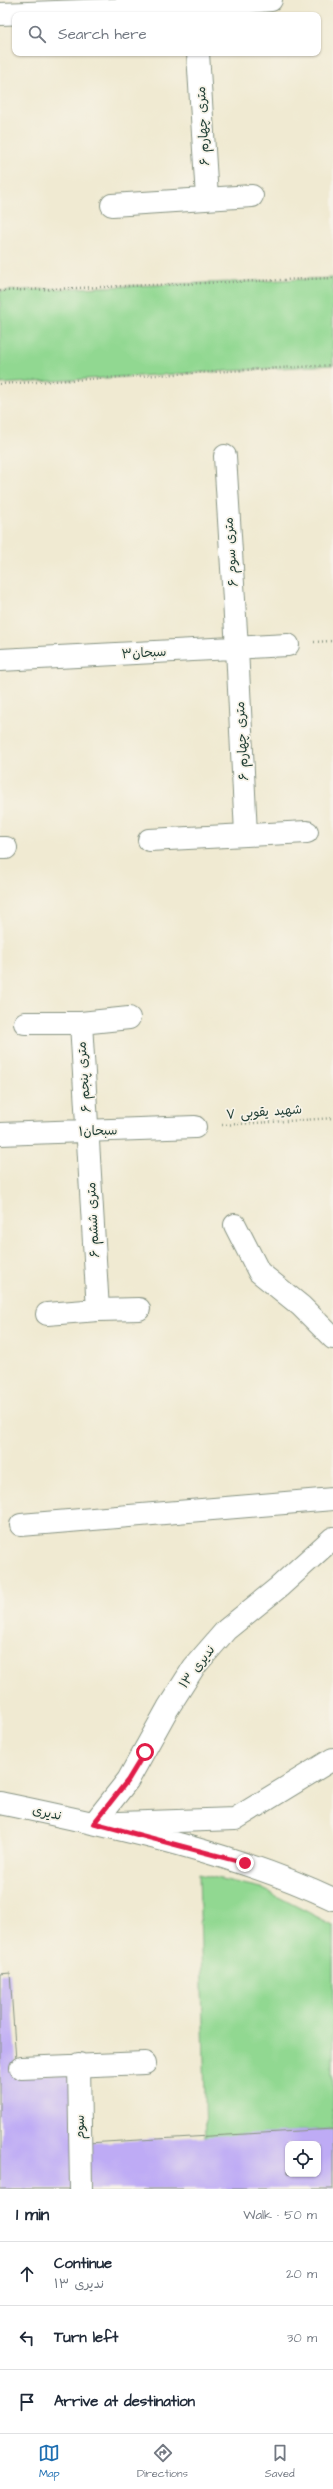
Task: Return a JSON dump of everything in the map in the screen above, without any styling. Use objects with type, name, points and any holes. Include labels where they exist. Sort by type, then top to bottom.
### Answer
[{"type":"street","points":[[56,12],[196,7],[271,0]]},
{"type":"street","points":[[0,14],[12,14]]},
{"type":"street","name":"۶ متری چهارم","points":[[198,56],[207,198]]},
{"type":"street","points":[[112,205],[252,196]]},
{"type":"street","name":"۶ متری سوم","points":[[225,456],[238,648]]},
{"type":"street","name":"سبحان۳","points":[[0,660],[238,648],[288,644]]},
{"type":"street","name":"۶ متری چهارم","points":[[238,648],[246,834]]},
{"type":"street","points":[[149,840],[307,832]]},
{"type":"street","points":[[25,1023],[81,1023],[130,1018]]},
{"type":"street","name":"۶ متری پنجم","points":[[81,1023],[88,1131]]},
{"type":"street","name":"سبحان۱","points":[[0,1134],[195,1127]]},
{"type":"street","name":"۶ متری ششم","points":[[88,1131],[98,1310]]},
{"type":"street","points":[[235,1225],[259,1272],[301,1306],[333,1338]]},
{"type":"street","points":[[47,1314],[98,1310],[139,1310]]},
{"type":"street","points":[[21,1525],[333,1499]]},
{"type":"street","name":"ندیری ۱۳","points":[[94,1823],[128,1780],[168,1708],[194,1667],[226,1630],[279,1587],[333,1538]]},
{"type":"street","points":[[94,1823],[235,1819],[333,1759]]},
{"type":"street","name":"ندیری","points":[[0,1803],[94,1823]]},
{"type":"street","points":[[94,1823],[245,1863],[293,1880],[333,1899]]},
{"type":"street","points":[[21,2068],[79,2064],[145,2063]]},
{"type":"street","name":"سوم","points":[[79,2064],[81,2189]]},
{"type":"path","points":[[0,291],[333,278]]},
{"type":"path","points":[[0,384],[333,365]]},
{"type":"path","name":"شهید یقوبی ۷","points":[[195,1127],[333,1118]]},
{"type":"green space","points":[[333,278],[333,365],[0,384],[0,291]]},
{"type":"green space","points":[[199,1874],[261,1888],[333,1925],[333,2129],[206,2137]]},
{"type":"building","points":[[10,1973],[17,2075],[73,2074],[76,2189],[0,2189],[0,1974]]},
{"type":"building","points":[[333,2129],[333,2189],[89,2189],[87,2143]]},
{"type":"route","points":[[145,1752],[128,1780],[94,1823],[245,1863]]}]
